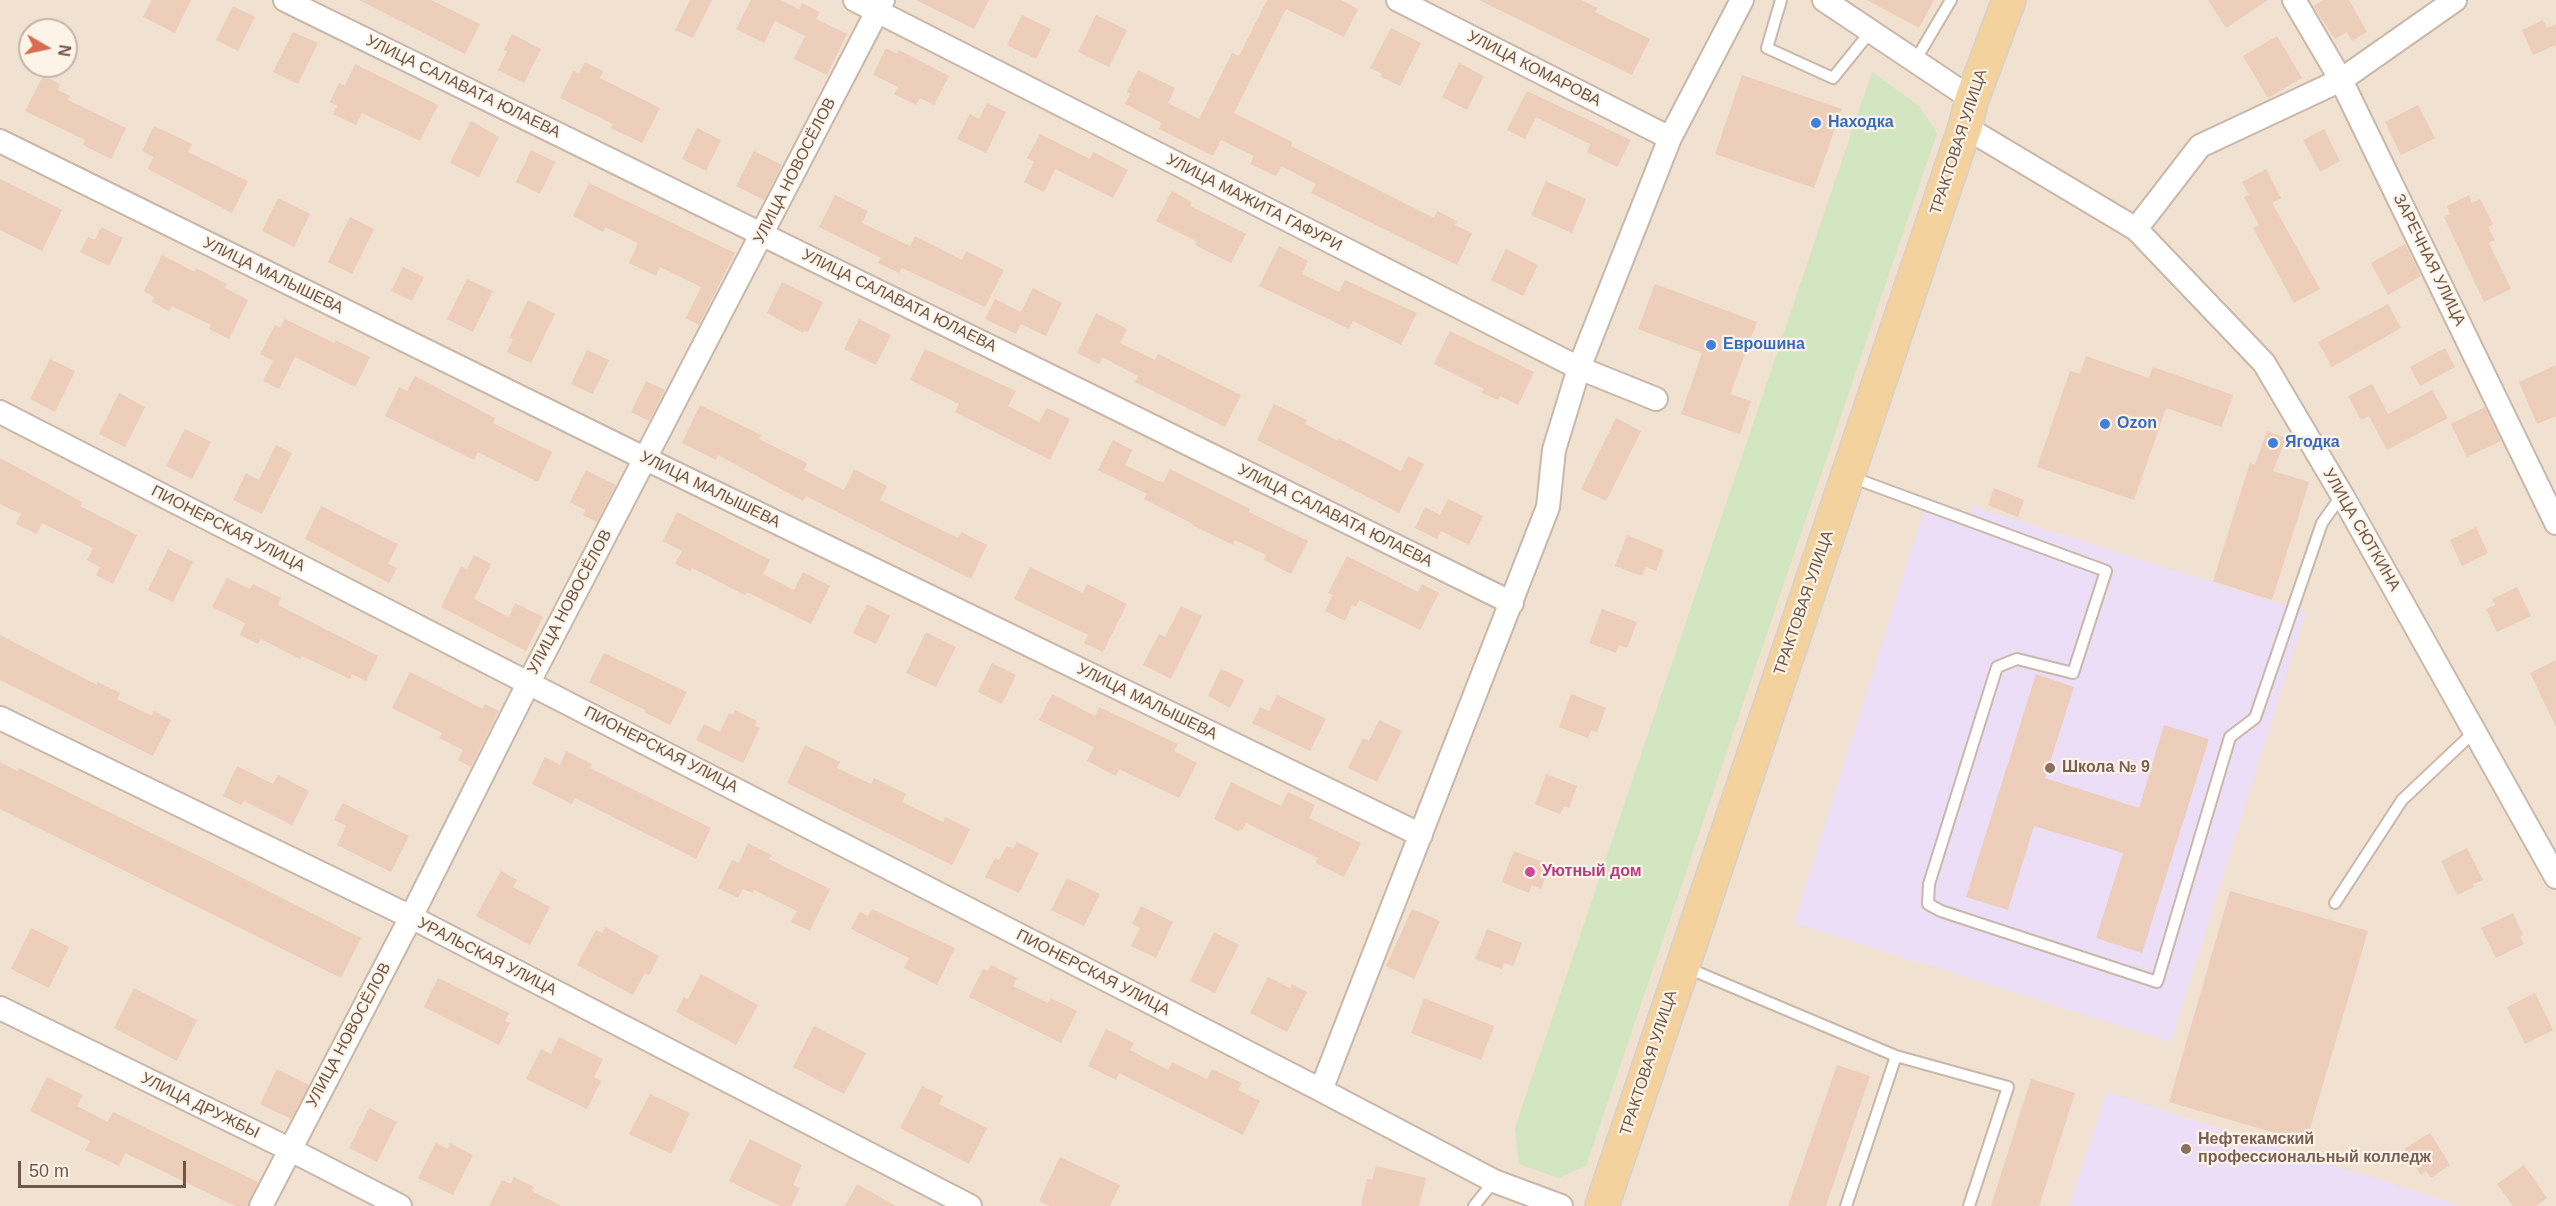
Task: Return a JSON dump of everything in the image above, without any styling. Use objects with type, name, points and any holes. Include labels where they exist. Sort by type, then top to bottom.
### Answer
[{"type":"main road","name":"ТРАКТОВАЯ УЛИЦА","points":[[1602,1206],[2009,0]]},
{"type":"street","name":"УЛИЦА САЛАВАТА ЮЛАЕВА","points":[[285,0],[1512,603]]},
{"type":"street","name":"УЛИЦА МАЖИТА ГАФУРИ","points":[[855,0],[880,5],[1579,368],[1656,399]]},
{"type":"street","name":"УЛИЦА КОМАРОВА","points":[[1398,0],[1670,138]]},
{"type":"street","points":[[1321,1090],[1548,507],[1554,450],[1579,368],[1670,138],[1742,0]]},
{"type":"street","name":"УЛИЦА СЮТКИНА","points":[[1824,0],[1915,61],[1969,113],[2136,229],[2264,363],[2342,495],[2556,877]]},
{"type":"street","name":"ЗАРЕЧНАЯ УЛИЦА","points":[[2294,0],[2342,80],[2556,523]]},
{"type":"street","points":[[2136,229],[2200,146],[2342,80],[2455,0]]},
{"type":"street","name":"УЛИЦА НОВОСЁЛОВ","points":[[261,1206],[411,917],[529,682],[763,235],[880,5]]},
{"type":"street","name":"УЛИЦА МАЛЫШЕВА","points":[[0,141],[645,459],[1421,835]]},
{"type":"street","name":"ПИОНЕРСКАЯ УЛИЦА","points":[[0,412],[529,682],[1494,1181],[1561,1206]]},
{"type":"street","name":"УРАЛЬСКАЯ УЛИЦА","points":[[0,718],[411,917],[970,1206]]},
{"type":"street","name":"УЛИЦА ДРУЖБЫ","points":[[0,1008],[289,1149],[400,1206]]},
{"type":"lane","points":[[1781,0],[1767,48],[1833,78],[1871,32]]},
{"type":"lane","points":[[1915,61],[1951,0]]},
{"type":"lane","points":[[1847,475],[2106,571],[2073,673],[2017,658],[1997,667],[1929,884],[1928,904],[1941,911],[2157,982],[2230,737],[2256,718],[2322,523],[2342,495]]},
{"type":"lane","points":[[2335,903],[2402,800],[2475,731]]},
{"type":"lane","points":[[1682,965],[1896,1056],[2008,1087],[1969,1206]]},
{"type":"lane","points":[[1846,1206],[1896,1056]]},
{"type":"lane","points":[[1474,1206],[1494,1181]]},
{"type":"shaded area","points":[[0,0],[2556,0],[2556,1206],[0,1206]]},
{"type":"shaded area","name":"Школа № 9","points":[[1972,506],[2306,612],[2171,1042],[1794,923],[1924,510],[1966,524]]},
{"type":"shaded area","name":"Нефтекамский профессиональный колледж","points":[[2107,1092],[2461,1206],[2069,1206]]},
{"type":"green space","points":[[1872,72],[1919,106],[1937,133],[1586,1166],[1558,1178],[1519,1164],[1515,1128]]},
{"type":"building","points":[[152,0],[191,0],[175,33],[143,17]]},
{"type":"building","points":[[359,0],[431,0],[480,24],[465,54]]},
{"type":"building","points":[[690,0],[712,0],[693,38],[675,30]]},
{"type":"building","points":[[751,0],[780,0],[799,9],[802,3],[820,12],[816,19],[847,34],[827,75],[794,59],[805,36],[775,21],[764,43],[736,29]]},
{"type":"building","points":[[916,0],[989,0],[974,29]]},
{"type":"building","points":[[1267,0],[1341,0],[1358,9],[1344,37],[1286,9],[1234,113],[1292,142],[1291,146],[1434,218],[1437,211],[1457,221],[1455,225],[1472,233],[1457,265],[1311,193],[1316,184],[1281,166],[1276,176],[1250,164],[1254,156],[1221,140],[1213,156],[1159,129],[1162,123],[1125,104],[1130,94],[1127,92],[1138,70],[1175,88],[1168,103],[1199,119],[1232,53],[1239,56]]},
{"type":"building","points":[[1479,0],[1581,0],[1598,8],[1595,12],[1650,39],[1632,75]]},
{"type":"building","points":[[1867,0],[1934,0],[1919,28]]},
{"type":"building","points":[[2208,0],[2268,0],[2226,28]]},
{"type":"building","points":[[2324,0],[2349,0],[2367,32],[2352,41],[2347,32],[2335,39],[2313,6]]},
{"type":"building","points":[[233,6],[255,17],[238,51],[216,40]]},
{"type":"building","points":[[1022,15],[1051,29],[1036,59],[1007,45]]},
{"type":"building","points":[[1096,15],[1127,30],[1109,67],[1078,52]]},
{"type":"building","points":[[2543,20],[2547,28],[2556,24],[2556,45],[2533,55],[2522,30]]},
{"type":"building","points":[[1391,28],[1421,43],[1400,86],[1381,77],[1382,74],[1370,68]]},
{"type":"building","points":[[293,32],[318,43],[298,84],[273,72]]},
{"type":"building","points":[[512,34],[541,49],[524,83],[498,70]]},
{"type":"building","points":[[2277,36],[2302,78],[2268,98],[2243,56]]},
{"type":"building","points":[[886,48],[897,54],[899,50],[949,76],[934,105],[920,98],[916,105],[894,94],[898,87],[873,75]]},
{"type":"building","points":[[585,62],[603,71],[600,78],[660,108],[642,143],[611,128],[613,124],[560,98],[573,71],[579,73]]},
{"type":"building","points":[[1459,63],[1484,76],[1467,110],[1442,97]]},
{"type":"building","points":[[355,64],[438,105],[420,141],[362,113],[356,125],[333,114],[337,106],[330,102],[339,83],[345,86]]},
{"type":"building","points":[[1742,75],[1842,109],[1814,188],[1715,154]]},
{"type":"building","points":[[42,78],[47,78],[60,84],[58,90],[70,96],[68,100],[126,128],[111,159],[83,145],[85,140],[25,111]]},
{"type":"building","points":[[1527,91],[1631,140],[1617,167],[1587,152],[1590,144],[1536,117],[1525,139],[1507,130]]},
{"type":"building","points":[[987,103],[1006,112],[986,153],[957,139],[970,114],[979,119]]},
{"type":"building","points":[[2418,105],[2435,138],[2401,155],[2385,122]]},
{"type":"building","points":[[471,121],[499,137],[479,177],[450,163]]},
{"type":"building","points":[[154,126],[192,144],[188,152],[248,181],[232,213],[148,169],[153,157],[142,151]]},
{"type":"building","points":[[697,128],[721,140],[706,171],[682,159]]},
{"type":"building","points":[[2324,129],[2340,161],[2320,172],[2303,140]]},
{"type":"building","points":[[1040,134],[1090,159],[1093,152],[1128,170],[1113,198],[1055,169],[1044,192],[1024,182],[1034,162],[1027,158]]},
{"type":"building","points":[[531,150],[555,162],[540,194],[516,182]]},
{"type":"building","points":[[754,151],[782,165],[764,200],[736,186]]},
{"type":"building","points":[[2266,169],[2281,198],[2272,203],[2320,289],[2294,303],[2253,228],[2259,225],[2244,197],[2249,195],[2242,182]]},
{"type":"building","points":[[0,179],[62,210],[42,251],[0,230]]},
{"type":"building","points":[[1546,181],[1586,199],[1572,233],[1531,215]]},
{"type":"building","points":[[589,183],[735,253],[699,325],[686,318],[701,287],[660,267],[656,276],[629,263],[638,243],[605,227],[603,232],[573,216]]},
{"type":"building","points":[[1172,191],[1192,202],[1190,206],[1246,234],[1231,263],[1195,245],[1196,241],[1156,221]]},
{"type":"building","points":[[835,195],[868,211],[862,223],[910,246],[915,236],[962,260],[966,251],[1004,270],[985,307],[902,268],[899,273],[878,263],[881,258],[819,227]]},
{"type":"building","points":[[2469,195],[2472,203],[2480,199],[2493,224],[2488,227],[2495,240],[2489,243],[2511,289],[2484,302],[2444,217],[2450,214],[2447,206]]},
{"type":"building","points":[[278,198],[310,214],[294,247],[262,231]]},
{"type":"building","points":[[350,217],[374,229],[352,274],[328,262]]},
{"type":"building","points":[[101,227],[123,238],[109,266],[80,252],[88,237],[95,240]]},
{"type":"building","points":[[2405,244],[2421,276],[2388,295],[2371,263]]},
{"type":"building","points":[[1279,246],[1308,261],[1302,274],[1339,292],[1345,280],[1417,313],[1401,345],[1353,321],[1349,329],[1259,286]]},
{"type":"building","points":[[1506,249],[1538,265],[1523,296],[1491,280]]},
{"type":"building","points":[[162,255],[195,272],[196,268],[227,284],[225,288],[248,300],[229,339],[209,329],[211,325],[172,306],[169,311],[152,302],[154,297],[144,291]]},
{"type":"building","points":[[403,267],[424,277],[412,301],[391,291]]},
{"type":"building","points":[[467,279],[493,291],[473,332],[447,319]]},
{"type":"building","points":[[782,282],[823,302],[808,332],[803,333],[767,313]]},
{"type":"building","points":[[1655,284],[1757,322],[1730,394],[1751,401],[1740,434],[1681,414],[1702,353],[1638,329]]},
{"type":"building","points":[[1033,288],[1062,303],[1046,336],[1021,324],[1016,334],[985,319],[995,299],[1021,312]]},
{"type":"building","points":[[528,300],[555,314],[531,363],[507,352],[513,339],[509,338]]},
{"type":"building","points":[[2388,304],[2401,328],[2332,367],[2318,342]]},
{"type":"building","points":[[1096,313],[1127,329],[1120,343],[1155,360],[1158,354],[1241,395],[1225,427],[1135,382],[1138,376],[1102,357],[1099,364],[1077,353]]},
{"type":"building","points":[[285,319],[334,343],[335,340],[370,357],[355,387],[295,357],[279,389],[263,381],[273,361],[260,354],[275,325],[280,328]]},
{"type":"building","points":[[859,319],[891,335],[876,365],[844,349]]},
{"type":"building","points":[[1450,331],[1534,372],[1518,405],[1500,396],[1498,400],[1482,393],[1484,389],[1434,364]]},
{"type":"building","points":[[2445,348],[2455,367],[2420,386],[2410,367]]},
{"type":"building","points":[[925,349],[1016,391],[1008,406],[1039,422],[1047,408],[1070,419],[1050,460],[955,412],[959,404],[910,380]]},
{"type":"building","points":[[587,350],[609,360],[593,394],[571,384]]},
{"type":"building","points":[[2086,356],[2149,378],[2153,367],[2233,395],[2222,427],[2166,408],[2134,500],[2037,467],[2070,371],[2080,374]]},
{"type":"building","points":[[50,359],[75,371],[55,412],[30,399]]},
{"type":"building","points":[[2556,365],[2556,416],[2537,424],[2519,382]]},
{"type":"building","points":[[415,376],[495,418],[493,423],[552,452],[538,482],[478,452],[474,460],[385,416],[399,387],[407,391]]},
{"type":"building","points":[[646,381],[665,390],[649,421],[631,412]]},
{"type":"building","points":[[2372,384],[2388,414],[2432,390],[2448,418],[2387,450],[2369,416],[2361,420],[2348,396]]},
{"type":"building","points":[[119,393],[145,407],[125,447],[99,434]]},
{"type":"building","points":[[1274,404],[1307,420],[1305,424],[1401,471],[1408,456],[1424,464],[1399,513],[1257,440]]},
{"type":"building","points":[[700,405],[761,435],[759,439],[807,463],[804,470],[844,490],[854,469],[887,486],[880,500],[958,538],[961,532],[987,545],[971,579],[806,496],[803,501],[718,455],[716,460],[682,443]]},
{"type":"building","points":[[2485,407],[2501,441],[2467,457],[2451,424]]},
{"type":"building","points":[[1616,418],[1641,431],[1606,501],[1581,489]]},
{"type":"building","points":[[185,429],[211,442],[192,479],[166,466]]},
{"type":"building","points":[[2267,431],[2286,438],[2273,471],[2309,482],[2272,600],[2213,581],[2250,463],[2255,465]]},
{"type":"building","points":[[1113,440],[1132,450],[1125,465],[1163,483],[1170,469],[1308,541],[1291,574],[1264,560],[1266,555],[1235,540],[1233,545],[1192,525],[1144,499],[1147,494],[1098,470]]},
{"type":"building","points":[[276,445],[292,453],[262,514],[233,500],[246,473],[259,480]]},
{"type":"building","points":[[0,458],[82,502],[80,506],[137,535],[113,584],[96,575],[100,567],[87,560],[93,548],[42,523],[37,534],[16,524],[21,514],[0,504]]},
{"type":"building","points":[[586,470],[616,485],[597,522],[583,515],[585,510],[570,502]]},
{"type":"building","points":[[1994,488],[2024,500],[2018,517],[1988,505]]},
{"type":"building","points":[[1448,499],[1483,516],[1469,545],[1441,531],[1437,539],[1415,528],[1425,507],[1440,515]]},
{"type":"building","points":[[321,506],[398,544],[388,564],[397,568],[389,583],[305,539]]},
{"type":"building","points":[[677,512],[770,560],[763,574],[794,590],[803,572],[830,586],[811,624],[747,592],[745,595],[692,568],[690,571],[675,564],[682,551],[663,541]]},
{"type":"building","points":[[2476,527],[2488,553],[2462,566],[2450,540]]},
{"type":"building","points":[[1627,535],[1664,550],[1656,571],[1646,567],[1642,576],[1615,566]]},
{"type":"building","points":[[168,549],[193,562],[173,602],[148,590]]},
{"type":"building","points":[[474,555],[491,564],[474,599],[509,617],[515,603],[543,617],[526,651],[441,607],[461,566],[467,569]]},
{"type":"building","points":[[1347,556],[1418,592],[1422,584],[1439,593],[1420,630],[1359,600],[1356,607],[1352,605],[1345,621],[1325,611],[1333,595],[1328,593]]},
{"type":"building","points":[[1030,567],[1083,593],[1087,584],[1127,604],[1103,652],[1084,643],[1088,635],[1014,599]]},
{"type":"building","points":[[227,578],[250,589],[253,584],[281,598],[278,605],[378,656],[366,681],[352,674],[350,679],[302,656],[300,659],[261,639],[258,644],[240,635],[245,623],[212,607]]},
{"type":"building","points":[[2517,587],[2531,616],[2497,632],[2486,609],[2495,605],[2492,599]]},
{"type":"building","points":[[867,604],[890,616],[876,644],[853,633]]},
{"type":"building","points":[[1181,606],[1202,616],[1171,679],[1143,665],[1159,634],[1165,637]]},
{"type":"building","points":[[1602,609],[1637,622],[1627,648],[1619,645],[1616,653],[1589,643]]},
{"type":"building","points":[[926,632],[956,647],[936,687],[906,673]]},
{"type":"building","points":[[0,635],[97,685],[98,682],[120,693],[117,699],[152,716],[154,711],[171,720],[153,756],[0,680]]},
{"type":"building","points":[[604,653],[687,692],[670,725],[589,682]]},
{"type":"building","points":[[2556,660],[2556,727],[2530,673]]},
{"type":"building","points":[[992,663],[1016,675],[1002,704],[978,692]]},
{"type":"building","points":[[1221,669],[1244,680],[1230,708],[1208,696]]},
{"type":"building","points":[[410,672],[483,709],[485,704],[499,711],[471,767],[458,760],[463,750],[439,738],[442,733],[392,708]]},
{"type":"building","points":[[2036,674],[2074,687],[2045,778],[2139,808],[2164,725],[2209,739],[2142,953],[2096,938],[2123,853],[2034,826],[2008,910],[1966,897]]},
{"type":"building","points":[[1052,694],[1095,716],[1099,707],[1178,744],[1174,751],[1197,763],[1179,798],[1119,769],[1116,776],[1087,761],[1094,747],[1039,720]]},
{"type":"building","points":[[1571,694],[1606,708],[1597,732],[1591,730],[1588,738],[1559,727]]},
{"type":"building","points":[[1277,695],[1326,719],[1310,751],[1252,723],[1260,707],[1269,711]]},
{"type":"building","points":[[735,710],[757,721],[755,726],[760,728],[743,763],[696,740],[704,724],[720,732],[729,713],[733,715]]},
{"type":"building","points":[[1379,720],[1402,731],[1377,782],[1348,768],[1363,738],[1369,741]]},
{"type":"building","points":[[805,745],[840,762],[837,768],[871,784],[874,778],[906,794],[902,802],[943,822],[945,817],[970,829],[952,865],[787,783]]},
{"type":"building","points":[[566,751],[592,764],[590,768],[711,828],[696,859],[575,798],[572,804],[532,784],[545,757],[560,765]]},
{"type":"building","points":[[0,762],[17,771],[19,768],[361,938],[341,978],[0,809]]},
{"type":"building","points":[[237,766],[273,784],[278,775],[309,791],[292,825],[244,801],[241,805],[223,796]]},
{"type":"building","points":[[1546,774],[1577,786],[1569,808],[1564,806],[1560,814],[1535,804]]},
{"type":"building","points":[[1231,782],[1281,806],[1288,792],[1315,805],[1309,818],[1361,843],[1344,877],[1316,863],[1318,858],[1246,823],[1242,830],[1238,831],[1214,819]]},
{"type":"building","points":[[343,803],[409,836],[391,872],[337,845],[346,826],[334,820]]},
{"type":"building","points":[[1017,842],[1039,853],[1019,893],[985,877],[995,858],[999,860],[1007,846],[1013,849]]},
{"type":"building","points":[[748,843],[772,855],[769,859],[830,889],[810,931],[791,922],[797,911],[754,890],[753,893],[743,889],[738,898],[718,888],[732,860],[739,863]]},
{"type":"building","points":[[2467,848],[2483,880],[2457,895],[2441,861]]},
{"type":"building","points":[[1514,851],[1550,865],[1541,889],[1532,885],[1529,893],[1502,882]]},
{"type":"building","points":[[501,871],[517,880],[513,887],[550,907],[530,945],[476,916]]},
{"type":"building","points":[[1067,878],[1100,894],[1084,926],[1051,910]]},
{"type":"building","points":[[2230,891],[2368,931],[2306,1142],[2169,1102]]},
{"type":"building","points":[[1141,906],[1173,922],[1156,958],[1131,946],[1140,928],[1132,924]]},
{"type":"building","points":[[872,909],[955,948],[937,985],[904,968],[909,958],[851,929],[860,912],[868,916]]},
{"type":"building","points":[[1412,909],[1440,921],[1414,979],[1386,966]]},
{"type":"building","points":[[2513,913],[2523,935],[2520,937],[2524,944],[2496,958],[2481,928]]},
{"type":"building","points":[[605,927],[659,956],[649,975],[645,973],[633,995],[577,965],[596,930],[602,933]]},
{"type":"building","points":[[31,928],[69,947],[49,988],[11,969]]},
{"type":"building","points":[[1487,929],[1522,943],[1513,966],[1504,963],[1502,969],[1475,959]]},
{"type":"building","points":[[1214,932],[1239,945],[1215,993],[1190,981]]},
{"type":"building","points":[[991,965],[1017,978],[1013,986],[1048,1003],[1051,998],[1077,1011],[1061,1043],[969,997],[983,969],[988,971]]},
{"type":"building","points":[[701,974],[758,1005],[736,1045],[676,1012],[684,997],[688,999]]},
{"type":"building","points":[[1268,977],[1290,988],[1292,984],[1307,992],[1287,1032],[1250,1013]]},
{"type":"building","points":[[438,978],[509,1013],[505,1021],[510,1023],[499,1045],[424,1007]]},
{"type":"building","points":[[134,988],[197,1020],[177,1061],[114,1028]]},
{"type":"building","points":[[2535,993],[2553,1030],[2525,1044],[2507,1007]]},
{"type":"building","points":[[1424,998],[1494,1026],[1481,1060],[1411,1033]]},
{"type":"building","points":[[814,1026],[866,1053],[844,1094],[793,1067]]},
{"type":"building","points":[[1106,1029],[1134,1043],[1130,1050],[1168,1070],[1172,1062],[1207,1079],[1212,1069],[1242,1083],[1238,1090],[1260,1101],[1243,1135],[1119,1073],[1116,1080],[1088,1066]]},
{"type":"building","points":[[559,1037],[603,1059],[594,1077],[601,1081],[587,1109],[526,1079],[541,1049],[551,1054]]},
{"type":"building","points":[[1837,1065],[1870,1076],[1826,1206],[1788,1206]]},
{"type":"building","points":[[277,1069],[309,1085],[291,1119],[260,1104]]},
{"type":"building","points":[[47,1077],[83,1095],[77,1106],[108,1122],[113,1112],[258,1182],[248,1206],[235,1206],[125,1153],[119,1166],[85,1150],[90,1141],[30,1111]]},
{"type":"building","points":[[2031,1079],[2075,1093],[2039,1206],[1991,1206]]},
{"type":"building","points":[[922,1086],[943,1096],[939,1104],[987,1128],[969,1164],[900,1128]]},
{"type":"building","points":[[650,1094],[690,1113],[671,1154],[629,1134]]},
{"type":"building","points":[[369,1108],[397,1122],[377,1162],[349,1148]]},
{"type":"building","points":[[2430,1133],[2450,1165],[2431,1178],[2426,1171],[2421,1175],[2404,1149]]},
{"type":"building","points":[[750,1139],[802,1165],[793,1185],[800,1188],[791,1206],[780,1206],[729,1181]]},
{"type":"building","points":[[436,1143],[448,1149],[450,1143],[473,1155],[453,1195],[418,1178]]},
{"type":"building","points":[[1060,1157],[1120,1185],[1110,1206],[1050,1206],[1039,1201]]},
{"type":"building","points":[[2524,1165],[2547,1198],[2536,1206],[2513,1206],[2497,1184]]},
{"type":"building","points":[[1376,1166],[1426,1178],[1419,1206],[1361,1206],[1367,1179],[1372,1180]]},
{"type":"building","points":[[514,1177],[534,1187],[532,1191],[562,1206],[489,1206],[502,1180],[511,1184]]},
{"type":"building","points":[[857,1184],[896,1206],[845,1206]]},
{"type":"place","name":"Находка","points":[[1816,123]]},
{"type":"place","name":"Еврошина","points":[[1711,345]]},
{"type":"place","name":"Ozon","points":[[2105,424]]},
{"type":"place","name":"Ягодка","points":[[2273,443]]},
{"type":"place","name":"Школа № 9","points":[[2050,768]]},
{"type":"place","name":"Уютный дом","points":[[1530,872]]},
{"type":"place","name":"Нефтекамский профессиональный колледж","points":[[2186,1149]]}]
